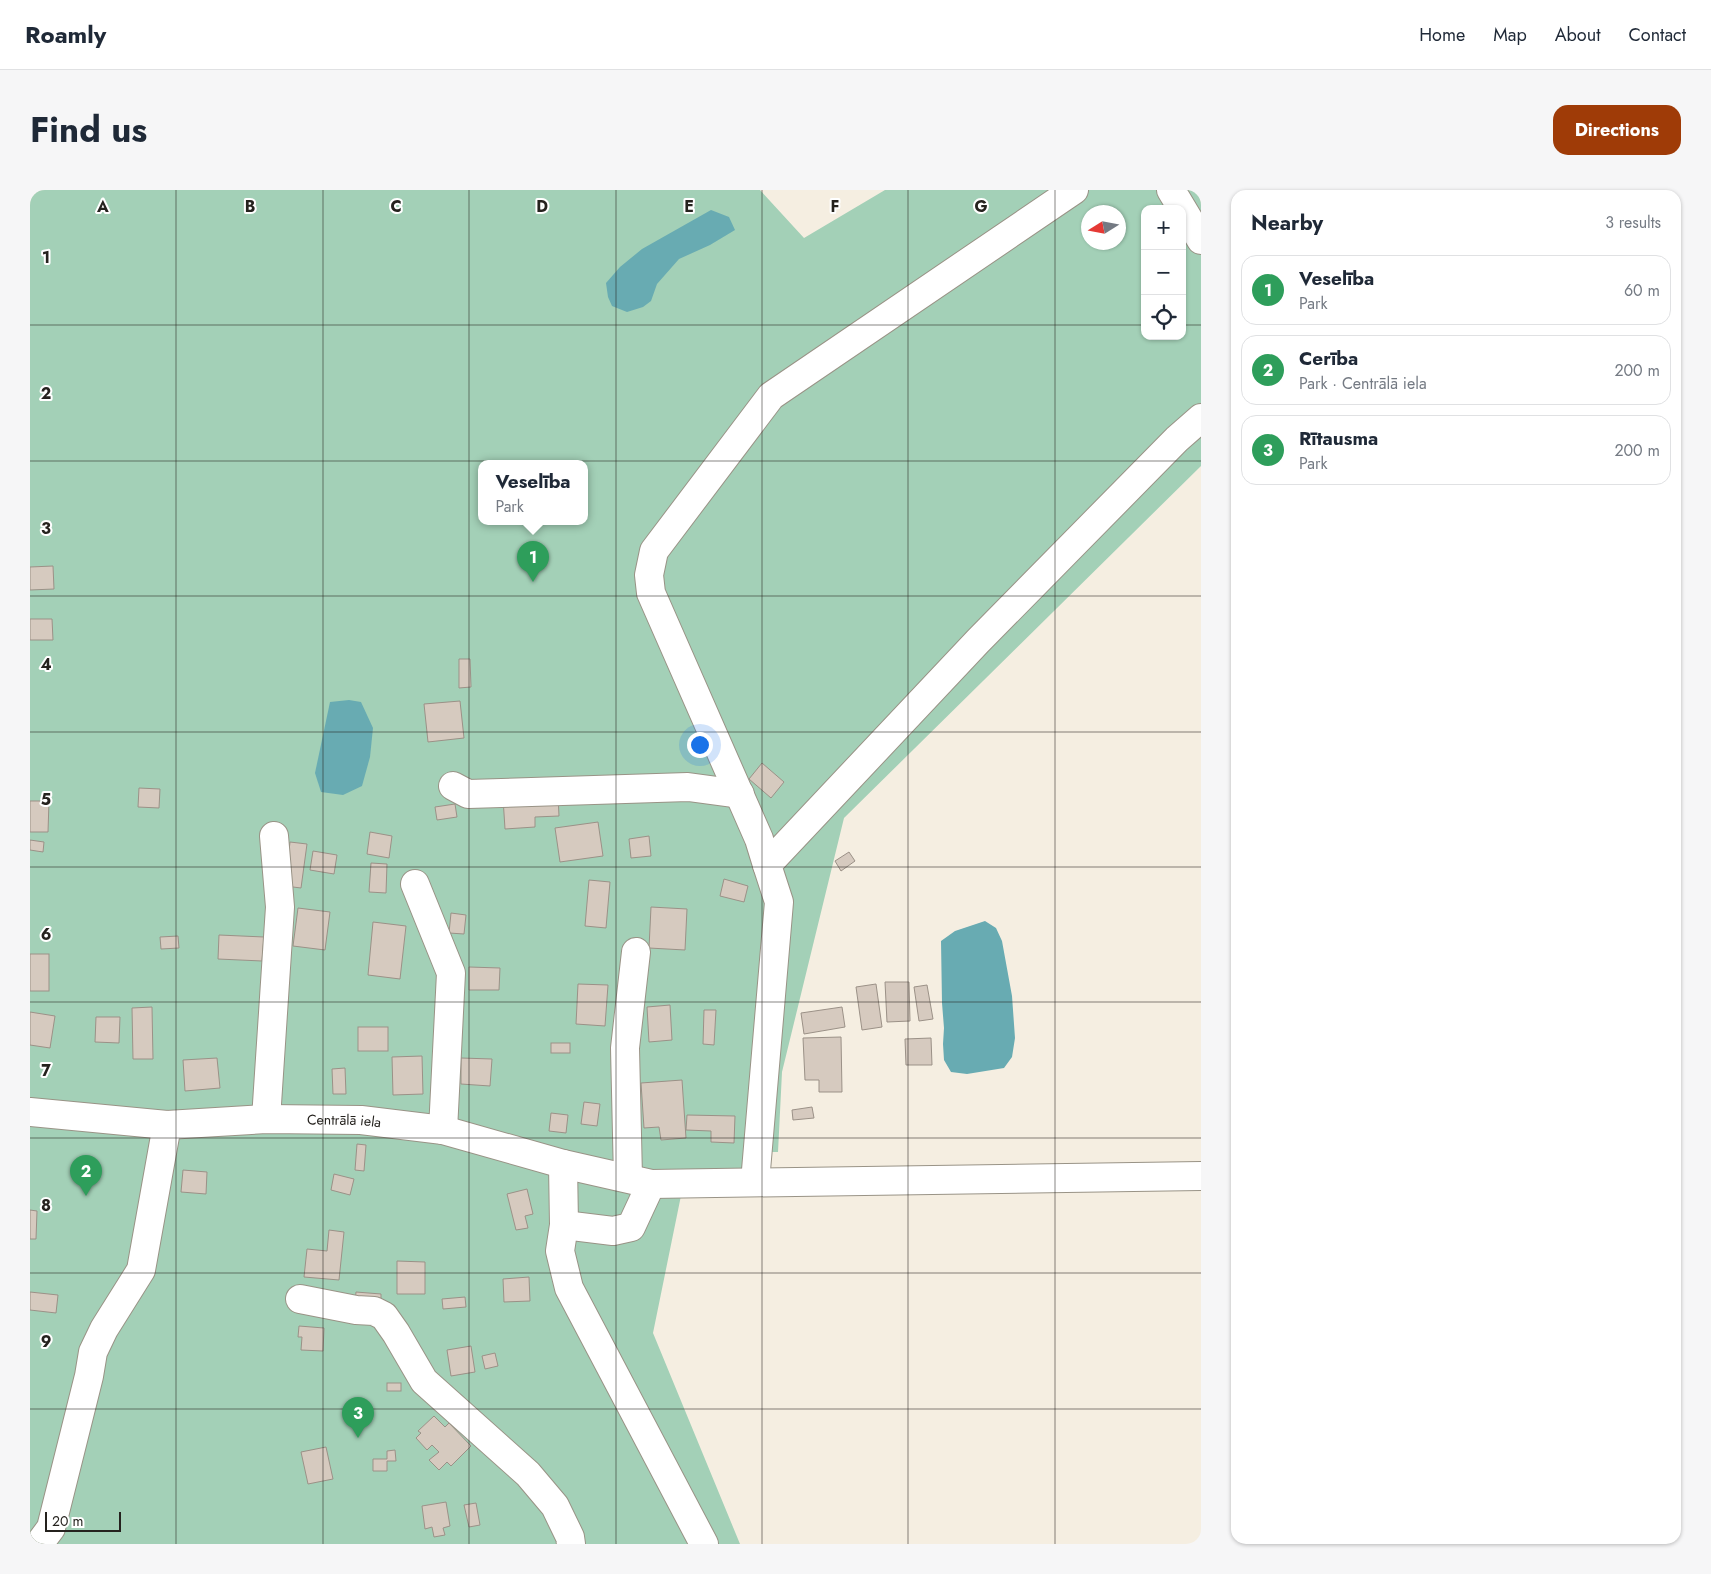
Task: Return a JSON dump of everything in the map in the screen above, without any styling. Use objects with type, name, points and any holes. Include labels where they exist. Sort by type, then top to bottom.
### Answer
[{"type":"street","points":[[755,1182],[780,902],[760,839],[651,593],[649,575],[654,551],[772,396],[1074,190]]},
{"type":"street","points":[[1171,190],[1201,240]]},
{"type":"street","points":[[768,865],[985,634],[1177,439],[1201,418]]},
{"type":"street","points":[[453,786],[468,794],[688,788],[740,794]]},
{"type":"street","points":[[266,1118],[280,907],[274,836]]},
{"type":"street","points":[[416,884],[451,973],[443,1130]]},
{"type":"street","points":[[564,1225],[613,1231],[631,1226],[639,1181],[625,1048],[636,952]]},
{"type":"street","name":"Centrālā iela","points":[[30,1112],[168,1125],[266,1118],[362,1120],[443,1130],[563,1164],[639,1181],[755,1182],[1201,1176]]},
{"type":"street","points":[[39,1544],[51,1528],[93,1352],[104,1329],[141,1270],[168,1125]]},
{"type":"street","points":[[563,1164],[564,1225],[560,1251],[569,1288],[704,1544]]},
{"type":"street","points":[[300,1299],[356,1310],[374,1311],[384,1316],[424,1381],[528,1474],[555,1506],[570,1537],[571,1544]]},
{"type":"green space","points":[[30,190],[760,190],[804,238],[885,190],[1201,190],[1201,466],[844,818],[782,1072],[778,1152],[762,1152],[755,1182],[685,1176],[653,1333],[740,1544],[30,1544]]},
{"type":"water","points":[[711,210],[729,217],[735,230],[710,245],[679,259],[657,284],[651,301],[643,307],[627,312],[612,306],[608,297],[606,283],[620,267],[642,249]]},
{"type":"water","points":[[349,700],[361,702],[373,728],[370,757],[362,786],[343,795],[321,792],[315,773],[330,702]]},
{"type":"water","points":[[985,921],[996,928],[1002,941],[1012,996],[1015,1038],[1012,1057],[1004,1068],[967,1074],[951,1072],[944,1060],[941,941],[955,931]]},
{"type":"building","points":[[53,566],[54,589],[30,590],[30,567]]},
{"type":"building","points":[[30,619],[52,619],[53,640],[30,640]]},
{"type":"building","points":[[459,659],[470,659],[471,687],[459,688]]},
{"type":"building","points":[[460,701],[464,738],[428,742],[424,704]]},
{"type":"building","points":[[762,763],[784,782],[771,798],[749,779]]},
{"type":"building","points":[[139,788],[160,789],[159,808],[138,807]]},
{"type":"building","points":[[558,795],[559,816],[535,817],[535,827],[505,829],[503,798]]},
{"type":"building","points":[[30,801],[49,801],[48,832],[30,832]]},
{"type":"building","points":[[455,804],[457,817],[437,820],[435,807]]},
{"type":"building","points":[[598,822],[603,856],[560,862],[555,828]]},
{"type":"building","points":[[370,832],[392,836],[389,858],[367,854]]},
{"type":"building","points":[[649,836],[651,856],[631,858],[629,839]]},
{"type":"building","points":[[30,840],[44,842],[43,852],[30,850]]},
{"type":"building","points":[[290,842],[307,844],[301,888],[285,886]]},
{"type":"building","points":[[313,851],[337,855],[334,874],[310,870]]},
{"type":"building","points":[[849,852],[855,861],[841,871],[835,861]]},
{"type":"building","points":[[371,863],[387,864],[386,893],[369,892]]},
{"type":"building","points":[[724,879],[748,886],[744,902],[720,896]]},
{"type":"building","points":[[589,880],[610,882],[606,928],[585,926]]},
{"type":"building","points":[[651,907],[687,909],[685,950],[649,948]]},
{"type":"building","points":[[298,908],[330,912],[325,950],[293,946]]},
{"type":"building","points":[[451,913],[466,915],[464,934],[449,933]]},
{"type":"building","points":[[373,922],[406,926],[400,979],[368,975]]},
{"type":"building","points":[[219,935],[264,937],[262,961],[218,959]]},
{"type":"building","points":[[178,936],[179,948],[161,949],[160,937]]},
{"type":"building","points":[[30,954],[49,954],[49,991],[30,991]]},
{"type":"building","points":[[469,967],[500,968],[499,990],[469,990]]},
{"type":"building","points":[[885,982],[909,982],[910,1021],[887,1022]]},
{"type":"building","points":[[578,984],[608,985],[605,1026],[576,1024]]},
{"type":"building","points":[[876,984],[882,1027],[862,1030],[856,987]]},
{"type":"building","points":[[927,985],[933,1019],[919,1021],[914,987]]},
{"type":"building","points":[[670,1005],[672,1040],[649,1042],[647,1007]]},
{"type":"building","points":[[152,1007],[153,1059],[133,1059],[132,1008]]},
{"type":"building","points":[[842,1007],[845,1027],[804,1034],[801,1013]]},
{"type":"building","points":[[704,1010],[716,1010],[714,1045],[703,1044]]},
{"type":"building","points":[[30,1012],[55,1016],[50,1048],[30,1045]]},
{"type":"building","points":[[96,1017],[120,1017],[119,1043],[95,1042]]},
{"type":"building","points":[[358,1027],[388,1027],[388,1051],[358,1051]]},
{"type":"building","points":[[841,1037],[842,1092],[819,1092],[819,1080],[805,1080],[803,1038]]},
{"type":"building","points":[[931,1038],[932,1065],[906,1065],[905,1039]]},
{"type":"building","points":[[551,1043],[570,1043],[570,1053],[551,1053]]},
{"type":"building","points":[[422,1056],[423,1094],[393,1095],[392,1057]]},
{"type":"building","points":[[217,1058],[220,1088],[185,1091],[183,1060]]},
{"type":"building","points":[[461,1058],[492,1059],[490,1086],[461,1084]]},
{"type":"building","points":[[345,1068],[346,1094],[333,1094],[332,1069]]},
{"type":"building","points":[[682,1080],[686,1138],[661,1140],[659,1127],[644,1128],[641,1083]]},
{"type":"building","points":[[584,1102],[600,1104],[597,1126],[581,1124]]},
{"type":"building","points":[[812,1107],[814,1118],[793,1120],[792,1110]]},
{"type":"building","points":[[551,1113],[568,1115],[566,1133],[549,1131]]},
{"type":"building","points":[[687,1115],[735,1116],[734,1143],[711,1142],[711,1131],[686,1130]]},
{"type":"building","points":[[357,1144],[366,1145],[364,1171],[355,1170]]},
{"type":"building","points":[[183,1170],[207,1172],[206,1194],[181,1192]]},
{"type":"building","points":[[334,1174],[354,1179],[350,1195],[331,1190]]},
{"type":"building","points":[[527,1189],[533,1214],[525,1216],[528,1228],[516,1230],[507,1194]]},
{"type":"building","points":[[30,1210],[37,1211],[36,1239],[30,1239]]},
{"type":"building","points":[[329,1230],[344,1232],[339,1280],[304,1277],[307,1249],[327,1251]]},
{"type":"building","points":[[397,1261],[425,1262],[425,1294],[397,1294]]},
{"type":"building","points":[[529,1277],[530,1301],[504,1302],[503,1279]]},
{"type":"building","points":[[30,1292],[58,1295],[56,1313],[30,1310]]},
{"type":"building","points":[[356,1292],[381,1294],[381,1304],[355,1303]]},
{"type":"building","points":[[465,1297],[466,1307],[443,1309],[442,1299]]},
{"type":"building","points":[[299,1326],[324,1328],[323,1351],[301,1350],[302,1337],[298,1337]]},
{"type":"building","points":[[471,1346],[475,1372],[451,1376],[447,1350]]},
{"type":"building","points":[[495,1353],[498,1366],[485,1369],[482,1356]]},
{"type":"building","points":[[387,1383],[401,1383],[401,1391],[387,1391]]},
{"type":"building","points":[[434,1416],[445,1427],[449,1423],[471,1446],[451,1466],[447,1462],[439,1470],[429,1460],[439,1452],[432,1445],[427,1450],[416,1438],[421,1433],[418,1431]]},
{"type":"building","points":[[326,1447],[333,1479],[308,1484],[301,1452]]},
{"type":"building","points":[[395,1450],[396,1461],[387,1461],[387,1471],[373,1471],[373,1459],[387,1459],[387,1451]]},
{"type":"building","points":[[446,1502],[450,1526],[443,1528],[445,1535],[434,1537],[432,1527],[425,1529],[422,1506]]},
{"type":"building","points":[[476,1503],[480,1525],[469,1527],[464,1505]]},
{"type":"place","name":"Veselība","points":[[533,582]]},
{"type":"place","name":"Cerība","points":[[86,1196]]},
{"type":"place","name":"Rītausma","points":[[358,1438]]}]
